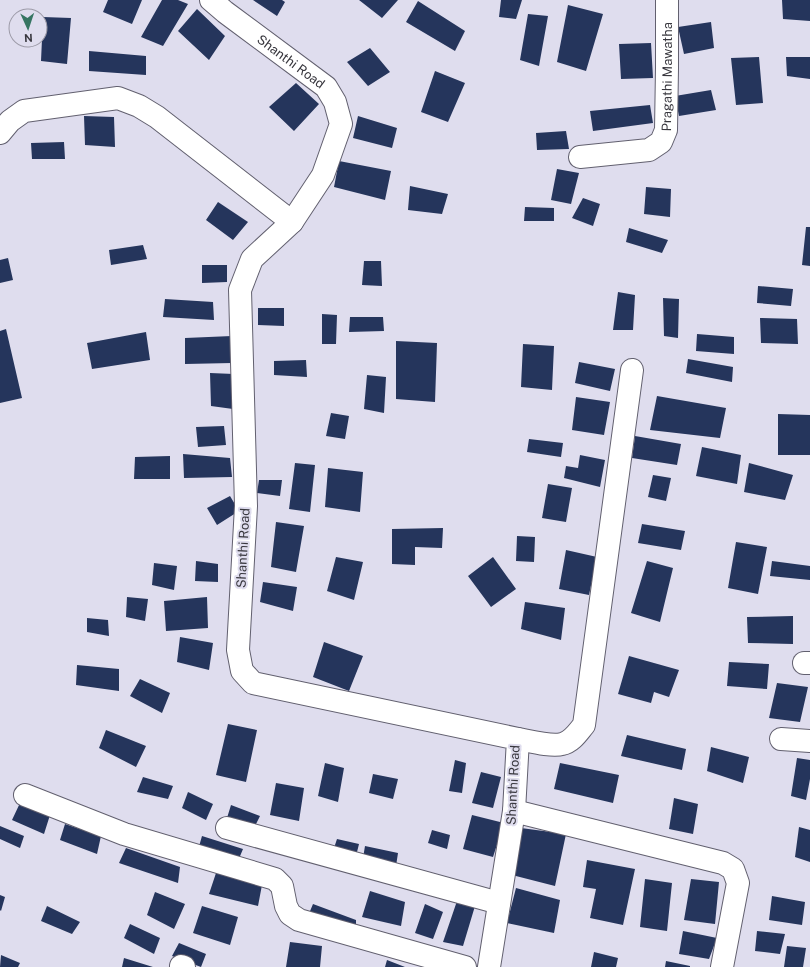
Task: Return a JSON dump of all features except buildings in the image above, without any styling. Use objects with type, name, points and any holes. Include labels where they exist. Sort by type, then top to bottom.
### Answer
[{"type":"street","name":"Shanthi Road","points":[[211,0],[225,12],[326,86],[335,102],[341,124],[323,175],[292,222],[252,259],[240,290],[246,506],[238,650],[242,671],[253,683],[518,739],[514,811],[489,967]]},
{"type":"street","name":"Pragathi Mawatha","points":[[580,157],[649,150],[661,142],[666,130],[667,0]]},
{"type":"street","points":[[0,133],[10,121],[24,111],[118,98],[139,106],[157,117],[292,222]]},
{"type":"street","points":[[518,739],[545,744],[563,744],[575,736],[584,725],[632,370]]},
{"type":"street","points":[[781,739],[810,741]]},
{"type":"street","points":[[25,794],[124,834],[275,879],[282,886],[286,906],[290,914],[299,920],[465,967]]},
{"type":"street","points":[[514,811],[723,863],[733,869],[738,883],[722,967]]},
{"type":"street","points":[[227,828],[499,903]]}]
